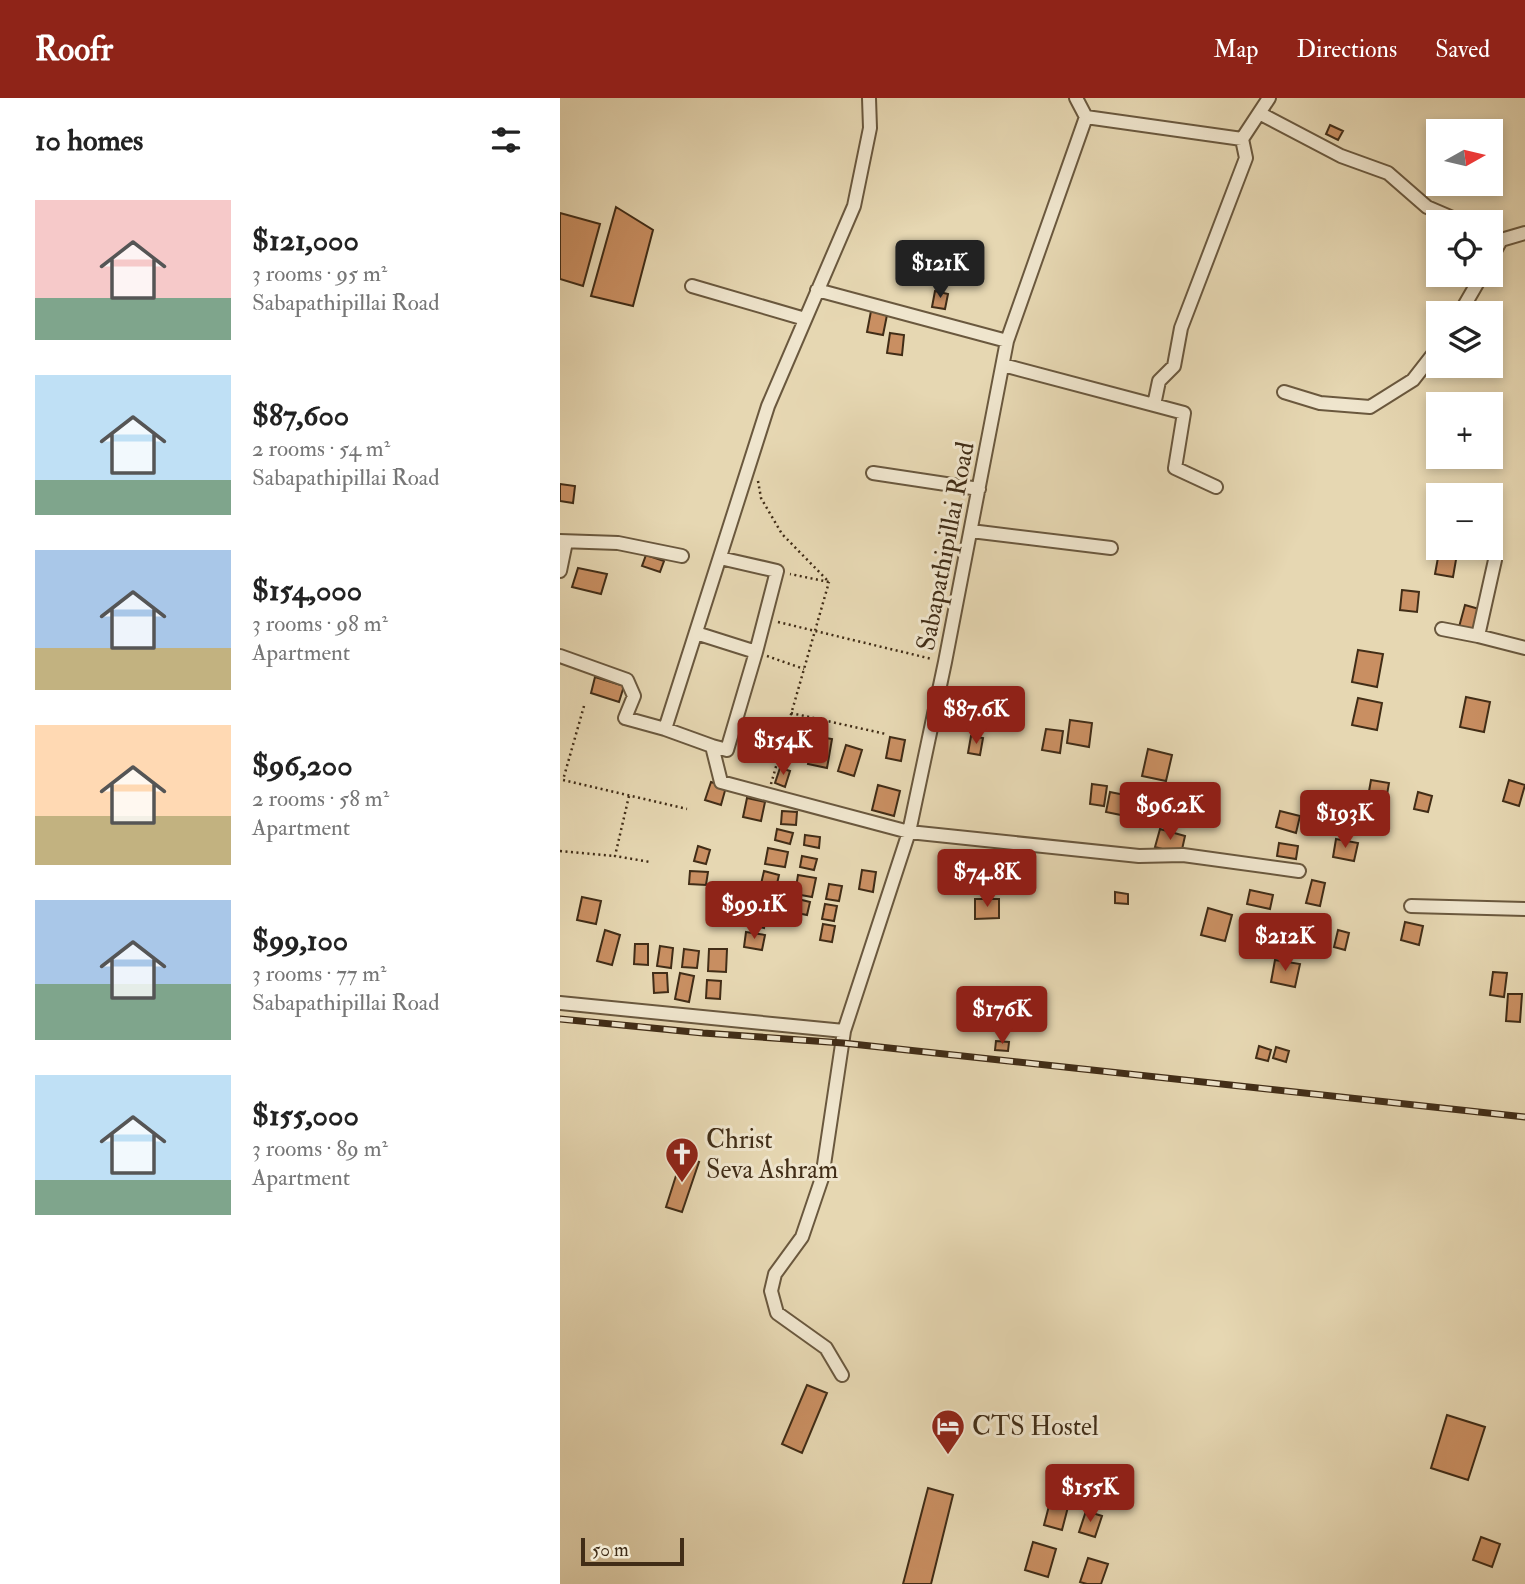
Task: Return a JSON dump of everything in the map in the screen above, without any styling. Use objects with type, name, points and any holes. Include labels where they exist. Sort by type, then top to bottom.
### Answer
[{"type":"street","points":[[665,729],[768,406],[854,206],[870,128],[869,98]]},
{"type":"street","points":[[1076,98],[1086,117],[1242,139]]},
{"type":"street","points":[[1154,405],[1159,381],[1174,366],[1181,328],[1246,158],[1242,139],[1269,98]]},
{"type":"street","points":[[1259,113],[1341,156],[1388,173],[1427,206],[1436,210]]},
{"type":"street","name":"Sabapathipillai Road","points":[[842,1375],[826,1348],[777,1313],[771,1291],[775,1274],[802,1237],[822,1178],[844,1031],[909,832],[1007,341],[1086,117]]},
{"type":"street","points":[[1503,237],[1525,233]]},
{"type":"street","points":[[691,286],[805,319]]},
{"type":"street","points":[[817,290],[1007,341]]},
{"type":"street","points":[[1284,392],[1320,403],[1370,407],[1413,380],[1426,363]]},
{"type":"street","points":[[1003,365],[1184,413],[1175,468],[1216,487]]},
{"type":"street","points":[[873,473],[979,489]]},
{"type":"street","points":[[971,531],[1111,548]]},
{"type":"street","points":[[560,571],[563,542],[618,543],[682,556]]},
{"type":"street","points":[[560,656],[627,680],[634,696],[625,718],[727,750],[777,571],[720,558]]},
{"type":"street","points":[[1478,636],[1495,560]]},
{"type":"street","points":[[1442,629],[1525,648]]},
{"type":"street","points":[[696,633],[756,652]]},
{"type":"street","points":[[712,746],[721,782],[909,832],[1139,856],[1183,855],[1299,871]]},
{"type":"street","points":[[1410,906],[1525,909]]},
{"type":"street","points":[[560,1003],[844,1031]]},
{"type":"path","points":[[757,476],[761,498],[782,534],[829,582]]},
{"type":"path","points":[[777,571],[829,582]]},
{"type":"path","points":[[768,795],[829,582]]},
{"type":"path","points":[[765,619],[945,662]]},
{"type":"path","points":[[756,652],[804,669]]},
{"type":"path","points":[[584,706],[563,780],[687,809]]},
{"type":"path","points":[[791,713],[886,734]]},
{"type":"path","points":[[615,856],[629,796]]},
{"type":"path","points":[[560,851],[650,862]]},
{"type":"building","points":[[1330,125],[1343,131],[1338,140],[1326,134]]},
{"type":"building","points":[[616,207],[653,230],[633,306],[591,296]]},
{"type":"building","points":[[560,213],[600,224],[583,286],[560,279]]},
{"type":"building","points":[[935,291],[948,294],[945,309],[932,307]]},
{"type":"building","points":[[871,311],[887,315],[883,335],[867,332]]},
{"type":"building","points":[[890,333],[904,335],[902,355],[887,353]]},
{"type":"building","points":[[560,484],[575,486],[573,503],[560,501]]},
{"type":"building","points":[[646,555],[664,561],[660,572],[642,566]]},
{"type":"building","points":[[1438,560],[1456,560],[1453,577],[1435,574]]},
{"type":"building","points":[[578,568],[607,574],[601,594],[572,587]]},
{"type":"building","points":[[1402,590],[1419,592],[1417,612],[1400,610]]},
{"type":"building","points":[[1465,605],[1479,609],[1473,631],[1459,627]]},
{"type":"building","points":[[1358,650],[1383,654],[1377,687],[1352,682]]},
{"type":"building","points":[[595,677],[624,686],[619,702],[591,693]]},
{"type":"building","points":[[997,687],[1013,689],[1011,702],[995,700]]},
{"type":"building","points":[[1466,697],[1490,702],[1484,732],[1460,727]]},
{"type":"building","points":[[1358,698],[1382,703],[1377,730],[1352,725]]},
{"type":"building","points":[[1070,720],[1092,723],[1089,747],[1067,743]]},
{"type":"building","points":[[1046,729],[1063,731],[1060,753],[1042,750]]},
{"type":"building","points":[[814,736],[832,739],[827,768],[808,764]]},
{"type":"building","points":[[971,736],[983,738],[980,755],[968,753]]},
{"type":"building","points":[[890,737],[905,740],[901,761],[886,758]]},
{"type":"building","points":[[846,745],[862,750],[854,776],[838,771]]},
{"type":"building","points":[[1148,749],[1172,755],[1166,781],[1142,776]]},
{"type":"building","points":[[780,768],[790,771],[785,787],[775,783]]},
{"type":"building","points":[[1371,780],[1389,783],[1386,800],[1368,797]]},
{"type":"building","points":[[1509,780],[1525,785],[1519,806],[1503,801]]},
{"type":"building","points":[[711,782],[726,787],[721,805],[705,800]]},
{"type":"building","points":[[1092,784],[1107,786],[1104,806],[1090,804]]},
{"type":"building","points":[[878,785],[900,791],[894,816],[872,810]]},
{"type":"building","points":[[1110,792],[1125,795],[1121,815],[1106,812]]},
{"type":"building","points":[[1418,792],[1432,796],[1428,812],[1414,809]]},
{"type":"building","points":[[747,798],[765,802],[761,821],[743,817]]},
{"type":"building","points":[[782,811],[797,812],[796,825],[781,824]]},
{"type":"building","points":[[1280,811],[1300,816],[1296,833],[1276,827]]},
{"type":"building","points":[[777,829],[793,833],[790,844],[775,840]]},
{"type":"building","points":[[1160,829],[1185,836],[1181,854],[1155,847]]},
{"type":"building","points":[[805,835],[820,837],[819,848],[804,845]]},
{"type":"building","points":[[1336,839],[1358,843],[1354,861],[1333,857]]},
{"type":"building","points":[[1279,843],[1298,846],[1296,859],[1277,856]]},
{"type":"building","points":[[698,846],[710,850],[706,864],[694,861]]},
{"type":"building","points":[[768,848],[788,852],[785,867],[765,864]]},
{"type":"building","points":[[802,856],[817,859],[814,870],[800,867]]},
{"type":"building","points":[[862,870],[876,872],[873,892],[859,889]]},
{"type":"building","points":[[690,871],[708,872],[706,885],[689,884]]},
{"type":"building","points":[[764,871],[779,875],[776,888],[761,884]]},
{"type":"building","points":[[972,873],[973,887],[951,888],[950,874]]},
{"type":"building","points":[[798,875],[816,878],[812,897],[795,894]]},
{"type":"building","points":[[1312,880],[1325,883],[1320,906],[1306,903]]},
{"type":"building","points":[[829,884],[842,886],[839,901],[826,899]]},
{"type":"building","points":[[1250,890],[1273,895],[1270,909],[1247,904]]},
{"type":"building","points":[[1115,892],[1128,894],[1128,904],[1115,903]]},
{"type":"building","points":[[582,897],[601,901],[596,924],[577,920]]},
{"type":"building","points":[[794,898],[810,902],[807,915],[792,912]]},
{"type":"building","points":[[975,899],[999,899],[999,918],[975,919]]},
{"type":"building","points":[[825,904],[837,906],[834,921],[822,919]]},
{"type":"building","points":[[1208,908],[1232,915],[1225,941],[1201,935]]},
{"type":"building","points":[[754,909],[767,912],[764,928],[750,925]]},
{"type":"building","points":[[1405,922],[1423,926],[1419,945],[1401,940]]},
{"type":"building","points":[[823,924],[835,926],[832,942],[820,940]]},
{"type":"building","points":[[605,930],[620,935],[612,965],[597,961]]},
{"type":"building","points":[[1338,930],[1349,933],[1345,950],[1334,947]]},
{"type":"building","points":[[746,932],[765,935],[762,950],[744,947]]},
{"type":"building","points":[[635,944],[648,944],[648,965],[634,964]]},
{"type":"building","points":[[660,946],[673,948],[671,968],[657,966]]},
{"type":"building","points":[[684,949],[699,951],[697,968],[682,967]]},
{"type":"building","points":[[709,949],[727,949],[726,972],[708,971]]},
{"type":"building","points":[[1275,960],[1300,964],[1295,987],[1271,982]]},
{"type":"building","points":[[1493,972],[1507,973],[1504,997],[1490,995]]},
{"type":"building","points":[[653,973],[667,973],[668,992],[654,993]]},
{"type":"building","points":[[680,973],[694,976],[689,1002],[675,999]]},
{"type":"building","points":[[707,980],[721,981],[720,999],[706,998]]},
{"type":"building","points":[[1508,994],[1522,994],[1520,1022],[1506,1021]]},
{"type":"building","points":[[996,1041],[1009,1042],[1008,1051],[995,1050]]},
{"type":"building","points":[[1259,1046],[1271,1050],[1268,1061],[1256,1058]]},
{"type":"building","points":[[1276,1047],[1289,1051],[1286,1062],[1273,1058]]},
{"type":"building","name":"Christ Seva Ashram","points":[[682,1157],[699,1162],[682,1212],[666,1207]]},
{"type":"building","points":[[807,1385],[827,1393],[802,1453],[782,1444]]},
{"type":"building","points":[[1447,1415],[1485,1427],[1468,1480],[1431,1468]]},
{"type":"building","points":[[928,1488],[953,1495],[931,1584],[903,1584]]},
{"type":"building","points":[[1050,1502],[1068,1507],[1062,1530],[1044,1525]]},
{"type":"building","points":[[1086,1511],[1102,1516],[1095,1537],[1079,1532]]},
{"type":"building","points":[[1481,1537],[1500,1544],[1492,1567],[1473,1560]]},
{"type":"building","points":[[1033,1542],[1056,1549],[1048,1577],[1025,1570]]},
{"type":"building","points":[[1088,1558],[1108,1564],[1101,1584],[1080,1582]]},
{"type":"railway","points":[[560,1019],[843,1043],[1525,1117]]},
{"type":"place","name":"Christ Seva Ashram","points":[[682,1184]]},
{"type":"place","name":"CTS Hostel","points":[[948,1456]]}]
